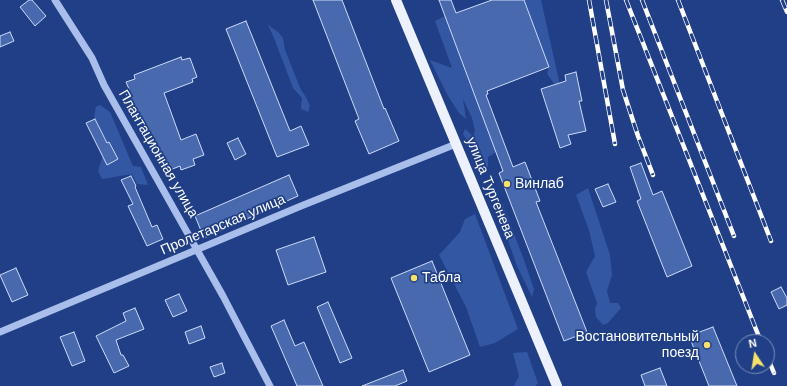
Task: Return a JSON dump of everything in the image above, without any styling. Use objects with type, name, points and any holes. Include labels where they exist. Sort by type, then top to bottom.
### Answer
[{"type":"main road","name":"улица Тургенева","points":[[396,0],[557,386]]},
{"type":"street","name":"Плантационная улица","points":[[55,0],[92,58],[104,84],[223,296],[270,386]]},
{"type":"street","name":"Пролетарская улица","points":[[0,332],[456,144]]},
{"type":"shaded area","points":[[524,0],[541,0],[562,94],[547,74],[549,67]]},
{"type":"shaded area","points":[[445,16],[496,152],[488,157],[488,168],[484,167],[463,134],[465,129],[473,136],[475,131],[472,118],[463,99],[466,119],[459,113],[448,96],[430,60],[452,68],[435,21]]},
{"type":"shaded area","points":[[268,25],[278,32],[283,38],[285,50],[301,90],[310,106],[308,112],[301,109],[302,98],[293,88]]},
{"type":"shaded area","points":[[100,105],[110,112],[133,166],[141,167],[148,185],[137,184],[132,174],[102,179],[98,171],[107,142],[94,116],[96,107]]},
{"type":"shaded area","points":[[588,188],[610,255],[612,275],[607,291],[610,303],[618,303],[621,308],[608,323],[603,325],[596,317],[595,309],[597,303],[586,272],[595,256],[589,230],[576,195]]},
{"type":"shaded area","points":[[496,200],[503,205],[524,260],[534,289],[532,297],[517,266],[506,235],[495,212]]},
{"type":"shaded area","points":[[475,214],[518,329],[495,343],[480,347],[466,307],[439,255],[460,232],[465,219]]},
{"type":"shaded area","points":[[527,352],[538,383],[536,386],[515,386],[514,385],[519,376],[513,353]]},
{"type":"building","points":[[29,0],[32,0],[46,16],[35,26],[20,7]]},
{"type":"building","points":[[313,0],[342,0],[384,109],[385,108],[399,141],[369,154],[355,121],[359,119]]},
{"type":"building","points":[[439,0],[451,0],[456,13],[492,0],[524,0],[549,67],[487,91],[488,94],[486,95],[513,167],[525,162],[540,201],[536,202],[587,332],[564,341],[499,173],[503,171]]},
{"type":"building","points":[[246,21],[290,131],[301,126],[309,145],[277,157],[226,29]]},
{"type":"building","points":[[10,32],[14,41],[0,47],[0,36]]},
{"type":"building","points":[[181,57],[182,60],[190,58],[197,77],[192,79],[193,82],[164,93],[181,140],[196,134],[204,155],[193,159],[195,165],[181,170],[180,166],[170,170],[168,164],[164,165],[155,142],[153,143],[150,135],[147,136],[140,115],[137,116],[125,91],[129,89],[126,82],[135,79],[134,75]]},
{"type":"building","points":[[576,72],[582,101],[579,101],[586,131],[568,135],[571,144],[560,148],[541,89],[566,81],[565,75]]},
{"type":"building","points":[[95,119],[107,143],[109,142],[118,159],[107,165],[86,123]]},
{"type":"building","points":[[238,138],[246,154],[235,160],[227,143]]},
{"type":"building","points":[[641,163],[653,195],[662,191],[692,266],[667,277],[637,201],[641,199],[630,167]]},
{"type":"building","points":[[289,175],[298,196],[204,238],[195,216]]},
{"type":"building","points":[[131,176],[152,227],[157,225],[163,239],[147,246],[128,206],[133,204],[121,180]]},
{"type":"building","points":[[608,184],[616,202],[603,207],[595,189]]},
{"type":"building","points":[[314,237],[326,272],[288,285],[276,250]]},
{"type":"building","points":[[432,261],[470,355],[429,372],[391,278]]},
{"type":"building","points":[[16,268],[28,295],[12,302],[0,275]]},
{"type":"building","points":[[781,287],[787,298],[787,305],[779,309],[771,292]]},
{"type":"building","points":[[179,294],[187,311],[173,317],[165,300]]},
{"type":"building","points":[[328,302],[352,358],[340,363],[317,307]]},
{"type":"building","points":[[135,308],[144,329],[116,340],[121,355],[123,355],[129,366],[114,373],[96,336],[126,321],[123,313]]},
{"type":"building","points":[[284,320],[295,346],[304,342],[323,386],[297,386],[271,326]]},
{"type":"building","points":[[201,326],[205,338],[189,344],[185,332]]},
{"type":"building","points":[[713,327],[737,386],[709,386],[689,336]]},
{"type":"building","points":[[74,332],[85,361],[72,366],[60,337]]},
{"type":"building","points":[[222,363],[225,373],[214,377],[210,367]]},
{"type":"building","points":[[660,368],[667,386],[645,386],[641,375]]},
{"type":"building","points":[[403,370],[407,381],[395,386],[362,386]]},
{"type":"railway","points":[[589,0],[615,144]]},
{"type":"railway","points":[[606,0],[623,90],[653,175]]},
{"type":"railway","points":[[626,0],[758,334]]},
{"type":"railway","points":[[642,0],[734,236]]},
{"type":"railway","points":[[678,0],[771,241]]},
{"type":"railway","points":[[782,0],[787,12]]},
{"type":"place","name":"Винлаб","points":[[507,184]]},
{"type":"place","name":"Табла","points":[[414,278]]},
{"type":"place","name":"Востановительный поезд","points":[[707,345]]}]
